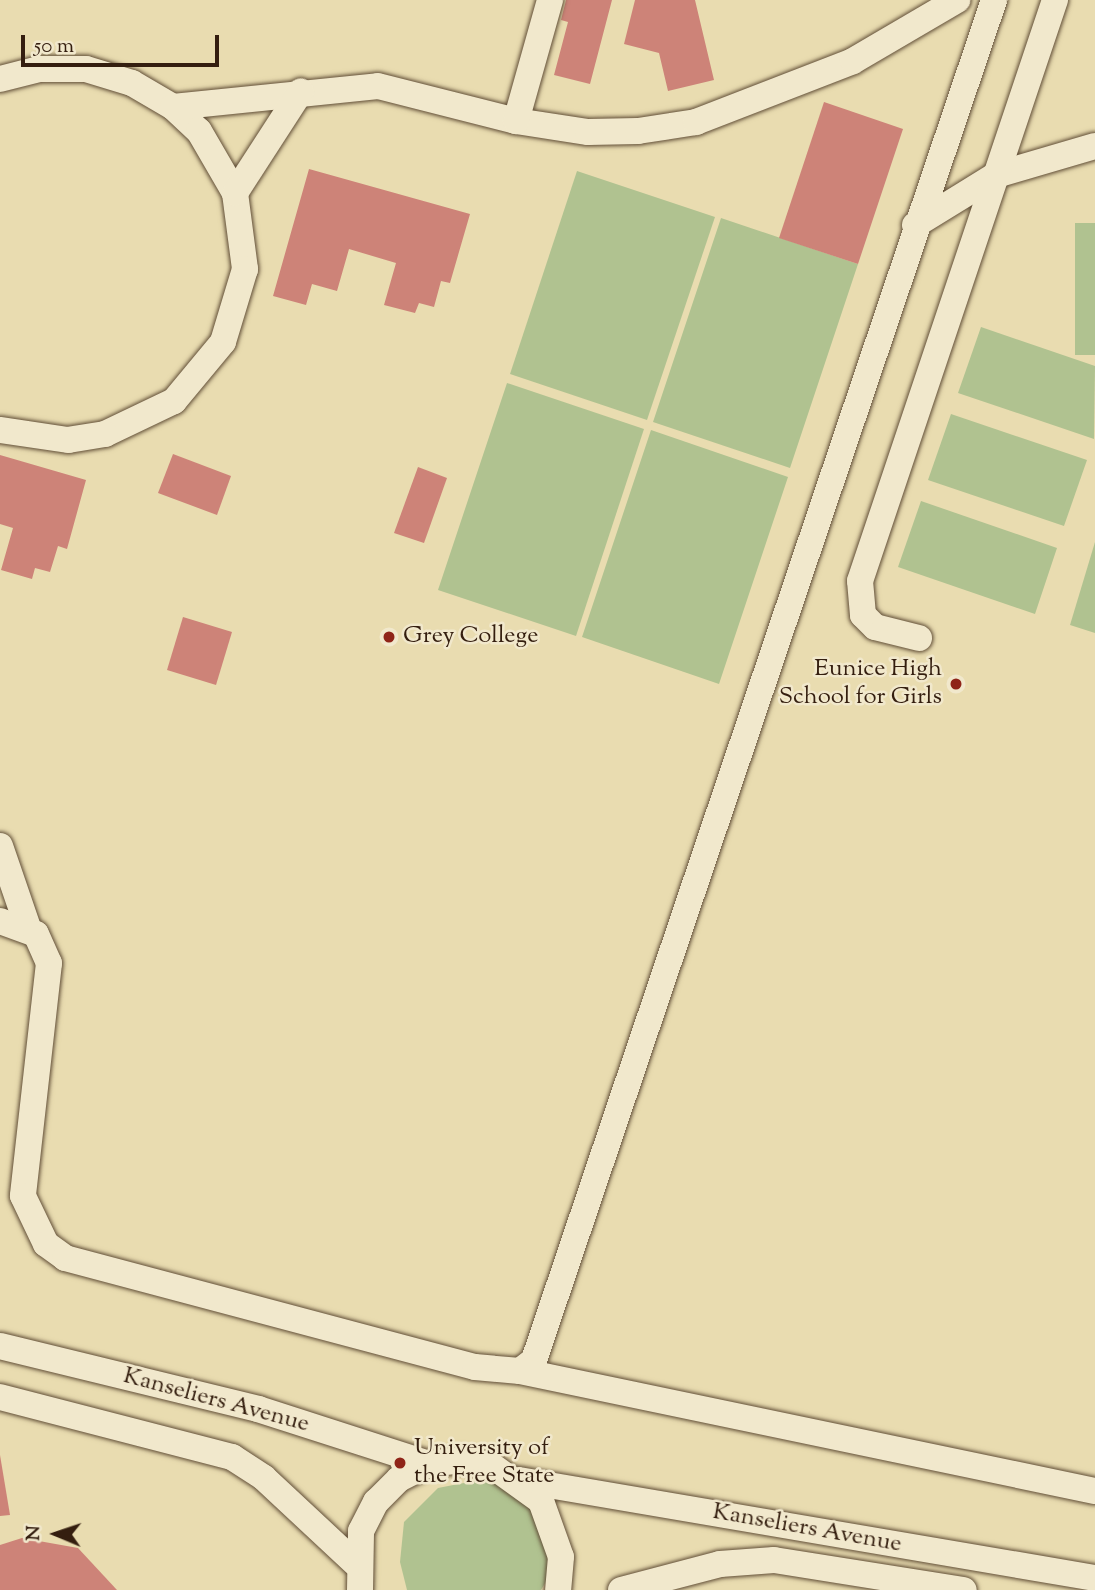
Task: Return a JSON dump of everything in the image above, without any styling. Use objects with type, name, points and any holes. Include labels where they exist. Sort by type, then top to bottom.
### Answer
[{"type":"street","points":[[516,121],[550,0]]},
{"type":"street","points":[[173,107],[301,91],[378,86],[516,121],[587,132],[696,122],[864,57],[957,0]]},
{"type":"street","points":[[520,1371],[534,1360],[915,225],[994,0]]},
{"type":"street","points":[[919,638],[875,627],[863,615],[860,581],[1055,0]]},
{"type":"street","points":[[0,79],[39,69],[86,69],[132,83],[173,107],[199,131],[235,193],[244,230],[240,294],[223,342],[202,374],[141,421],[106,434],[68,440],[0,430]]},
{"type":"street","points":[[235,193],[301,91]]},
{"type":"street","points":[[915,225],[996,175],[1095,146]]},
{"type":"street","points":[[0,846],[27,928],[49,963],[23,1196],[46,1244],[65,1258],[475,1367],[520,1371],[1095,1491]]},
{"type":"street","points":[[0,921],[27,928]]},
{"type":"street","name":"Kanseliers Avenue","points":[[0,1346],[258,1409],[429,1464],[481,1464],[519,1480],[1095,1578]]},
{"type":"street","name":"Kanseliers Avenue","points":[[0,1397],[232,1457],[264,1478],[355,1563]]},
{"type":"street","name":"Kanseliers Avenue","points":[[360,1590],[355,1563],[361,1531],[376,1502],[399,1479],[429,1464]]},
{"type":"street","name":"Kanseliers Avenue","points":[[519,1480],[555,1527],[561,1557],[558,1590]]},
{"type":"street","name":"Kanseliers Avenue","points":[[621,1590],[720,1564],[774,1560],[884,1582],[964,1590]]},
{"type":"green space","points":[[577,171],[715,217],[647,420],[510,374]]},
{"type":"green space","points":[[721,218],[858,264],[790,468],[653,422]]},
{"type":"green space","points":[[1075,223],[1095,223],[1095,355],[1075,355]]},
{"type":"green space","points":[[981,327],[1095,366],[1094,439],[958,393]]},
{"type":"green space","points":[[507,383],[644,429],[576,636],[438,590]]},
{"type":"green space","points":[[951,414],[1087,460],[1064,526],[928,480]]},
{"type":"green space","points":[[651,430],[788,477],[719,684],[582,637]]},
{"type":"green space","points":[[921,501],[1057,548],[1035,614],[898,567]]},
{"type":"green space","points":[[1095,542],[1095,633],[1070,625]]},
{"type":"green space","points":[[484,1479],[527,1491],[547,1524],[551,1573],[541,1590],[407,1590],[400,1562],[404,1522],[438,1488]]},
{"type":"building","points":[[566,0],[612,0],[590,84],[554,75],[568,22],[561,20]]},
{"type":"building","points":[[635,0],[695,0],[714,80],[668,91],[659,53],[624,44]]},
{"type":"building","points":[[824,102],[903,129],[858,264],[779,238]]},
{"type":"building","points":[[309,169],[470,214],[450,283],[441,281],[434,307],[419,303],[415,313],[384,305],[396,263],[349,249],[337,291],[312,284],[306,305],[273,296]]},
{"type":"building","points":[[173,454],[231,476],[217,515],[158,493]]},
{"type":"building","points":[[0,455],[86,480],[67,549],[58,546],[50,572],[35,568],[32,579],[1,570],[13,528],[0,524]]},
{"type":"building","points":[[418,467],[447,478],[424,543],[394,533]]},
{"type":"building","points":[[183,617],[232,632],[216,685],[167,670]]},
{"type":"building","points":[[0,1455],[10,1515],[0,1516]]},
{"type":"building","points":[[22,1538],[78,1548],[117,1590],[0,1590],[0,1545]]},
{"type":"place","name":"Grey College","points":[[389,637]]},
{"type":"place","name":"Eunice High School for Girls","points":[[956,684]]},
{"type":"place","name":"University of the Free State","points":[[400,1463]]}]
